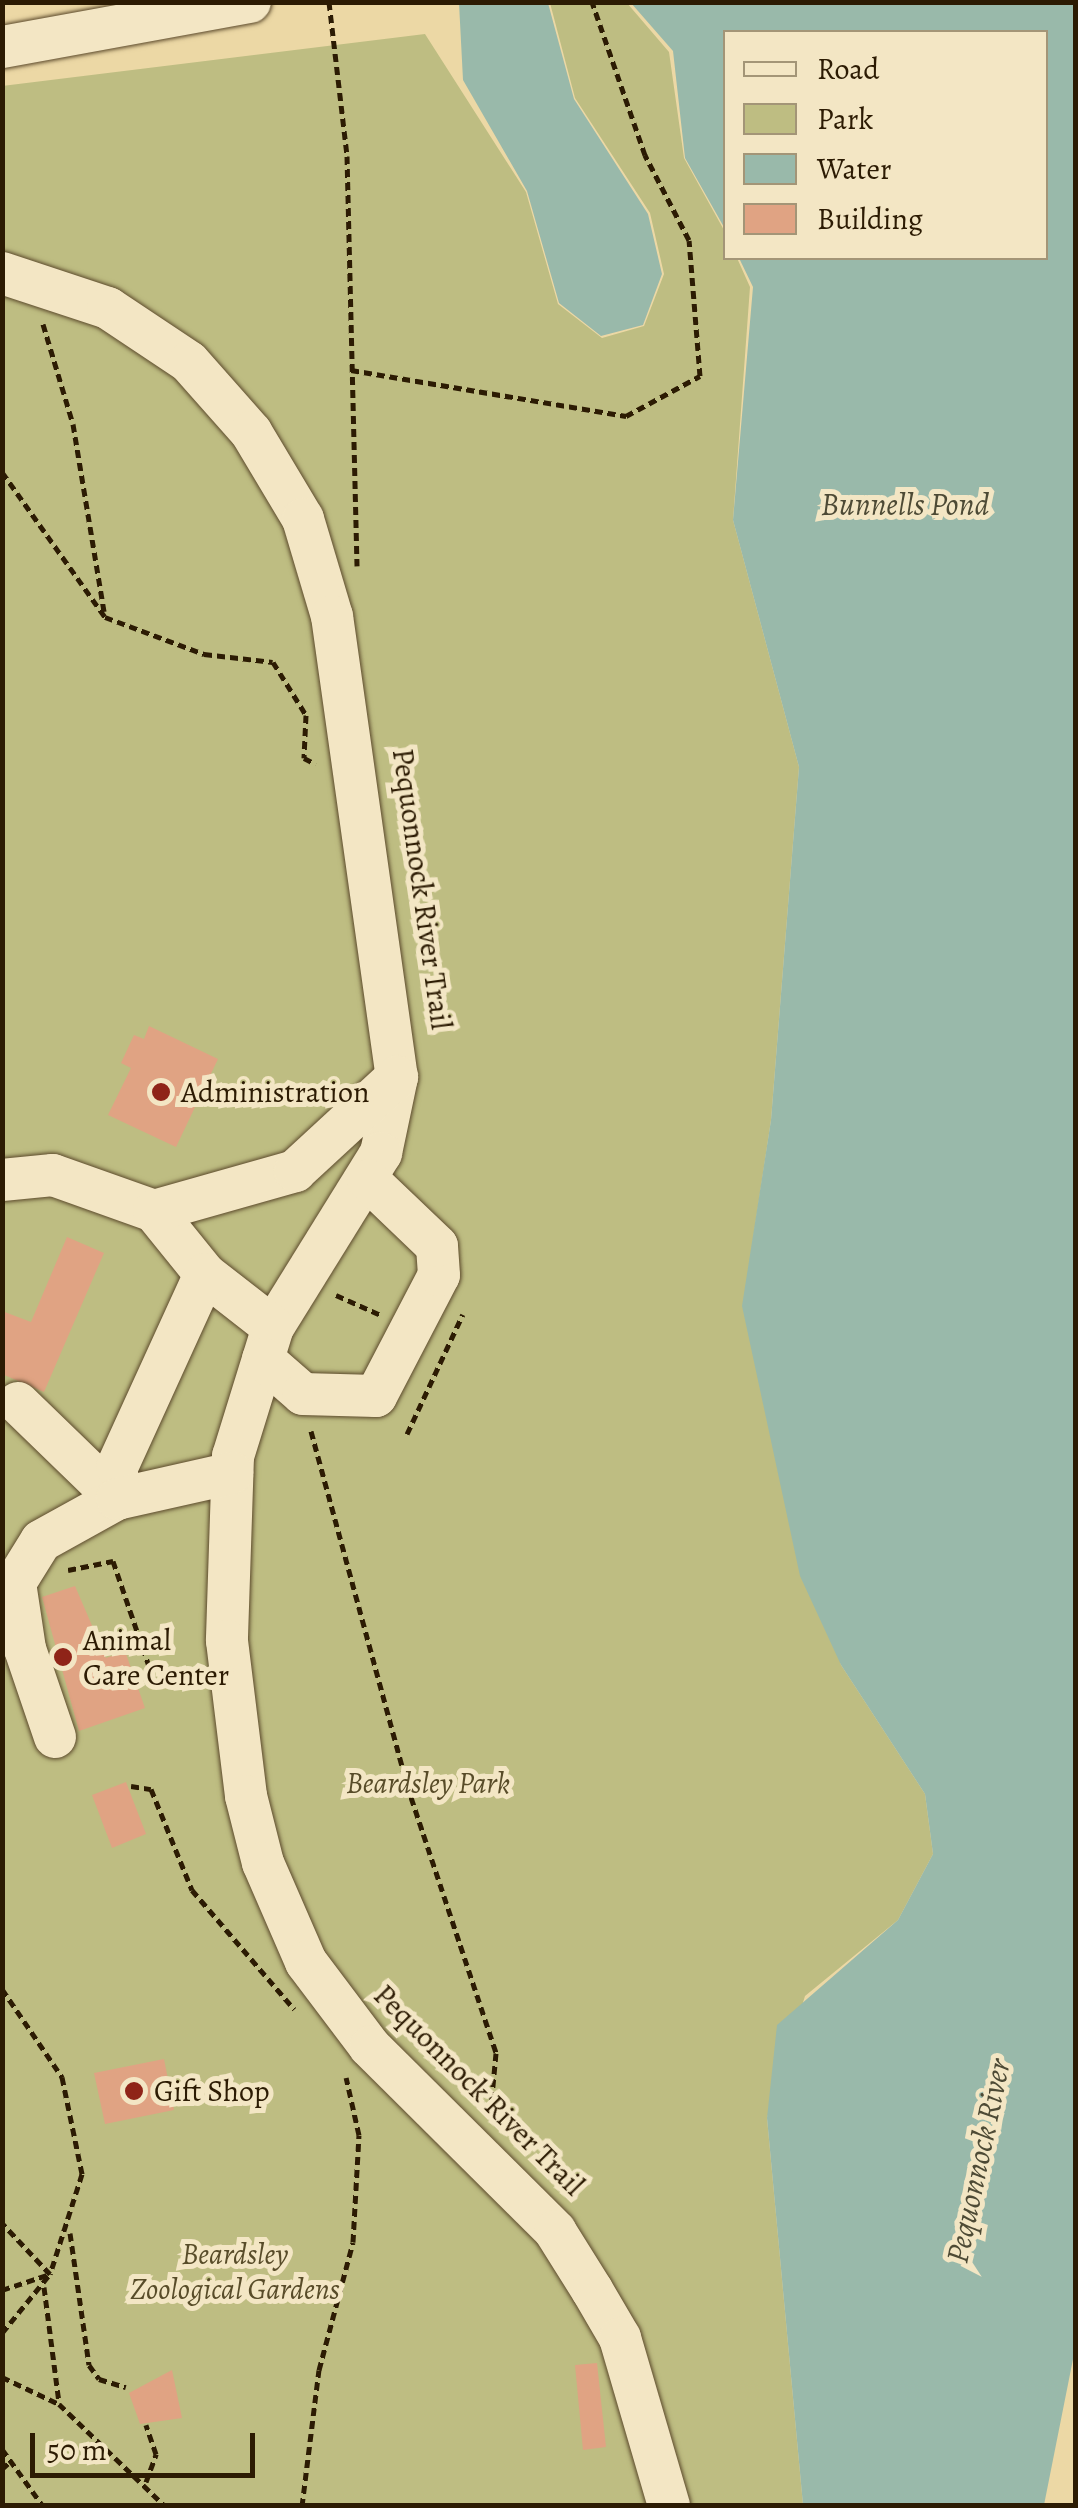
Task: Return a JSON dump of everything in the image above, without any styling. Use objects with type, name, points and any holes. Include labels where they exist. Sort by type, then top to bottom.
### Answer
[{"type":"street","points":[[2,47],[250,2]]},
{"type":"street","points":[[2,273],[108,308],[190,362],[250,432],[303,519],[314,554],[332,616],[397,1077],[368,1180],[268,1343],[232,1473],[226,1641],[238,1745],[264,1863],[306,1962],[370,2047],[555,2231],[620,2338],[668,2506]]},
{"type":"street","points":[[154,1212],[295,1171],[397,1077]]},
{"type":"street","points":[[2,1180],[54,1175],[154,1212],[268,1343],[303,1394],[376,1396],[439,1274],[437,1246],[368,1180]]},
{"type":"street","points":[[117,1498],[117,1467],[205,1274]]},
{"type":"street","points":[[18,1404],[117,1498]]},
{"type":"street","points":[[55,1738],[25,1649],[14,1584],[47,1536],[117,1498],[232,1473]]},
{"type":"path","points":[[329,2],[347,156],[358,582]]},
{"type":"path","points":[[351,370],[626,416],[700,376],[688,240],[645,155],[592,2]]},
{"type":"path","points":[[36,308],[73,424],[105,617]]},
{"type":"path","points":[[2,472],[105,617],[204,654],[273,662],[306,715],[304,758],[359,788]]},
{"type":"path","points":[[407,1434],[468,1301]]},
{"type":"path","name":"Pequonnock River Trail","points":[[303,1394],[407,1785],[496,2053],[488,2131],[475,2118]]},
{"type":"path","points":[[47,1536],[58,1573],[110,1557],[153,1678],[136,1683]]},
{"type":"path","points":[[131,1786],[152,1788],[192,1890],[306,2022]]},
{"type":"path","points":[[2,1989],[48,2048],[72,2108],[82,2174],[70,2230],[44,2287],[2,2333]]},
{"type":"path","points":[[302,2506],[319,2370],[353,2242],[360,2179],[359,2135],[342,2072]]},
{"type":"path","points":[[2,2223],[50,2274]]},
{"type":"path","points":[[70,2230],[88,2365],[99,2379],[126,2387]]},
{"type":"path","points":[[2,2290],[50,2274]]},
{"type":"path","points":[[44,2287],[59,2404]]},
{"type":"path","points":[[2,2378],[59,2404],[146,2482],[166,2506]]},
{"type":"path","points":[[146,2425],[156,2454],[146,2482]]},
{"type":"path","points":[[2,2449],[44,2506]]},
{"type":"path","points":[[2,2468],[11,2461]]},
{"type":"green space","name":"Beardsley Park","points":[[550,3],[627,3],[669,52],[684,158],[723,228],[723,260],[738,260],[750,287],[733,520],[799,767],[771,1120],[743,1306],[841,1665],[925,1794],[933,1854],[898,1920],[805,1996],[767,2118],[803,2505],[3,2505],[2,86],[425,34],[526,192],[558,304],[602,338],[644,326],[664,274],[650,213],[575,98]]},
{"type":"water","points":[[459,3],[548,3],[574,99],[648,214],[662,274],[643,325],[601,336],[559,303],[527,191],[463,80]]},
{"type":"water","name":"Bunnells Pond","points":[[631,3],[1075,3],[1076,2344],[1044,2505],[803,2505],[767,2118],[777,2025],[898,1920],[933,1854],[925,1794],[841,1665],[800,1576],[742,1306],[771,1120],[799,767],[733,520],[753,287],[740,260],[1048,260],[1048,30],[723,30],[723,225],[685,158],[673,51]]},
{"type":"building","name":"Administration","points":[[149,1026],[218,1059],[176,1147],[108,1115],[131,1068],[121,1063],[134,1035],[144,1039]]},
{"type":"building","points":[[67,1237],[104,1253],[44,1392],[2,1374],[2,1311],[31,1322]]},
{"type":"building","name":"Animal Care Center","points":[[75,1586],[106,1658],[125,1651],[145,1708],[79,1731],[42,1597]]},
{"type":"building","points":[[126,1782],[146,1834],[112,1848],[92,1795]]},
{"type":"building","name":"Gift Shop","points":[[164,2059],[174,2110],[105,2124],[94,2073]]},
{"type":"building","points":[[597,2363],[606,2447],[583,2450],[575,2365]]},
{"type":"building","points":[[172,2370],[182,2418],[140,2424],[129,2393]]},
{"type":"place","name":"Administration","points":[[161,1092]]},
{"type":"place","name":"Animal Care Center","points":[[63,1657]]},
{"type":"place","name":"Gift Shop","points":[[134,2091]]},
{"type":"water label","name":"Pequonnock River","points":[[978,2161]]},
{"type":"park label","name":"Beardsley Zoological Gardens","points":[[235,2271]]}]
